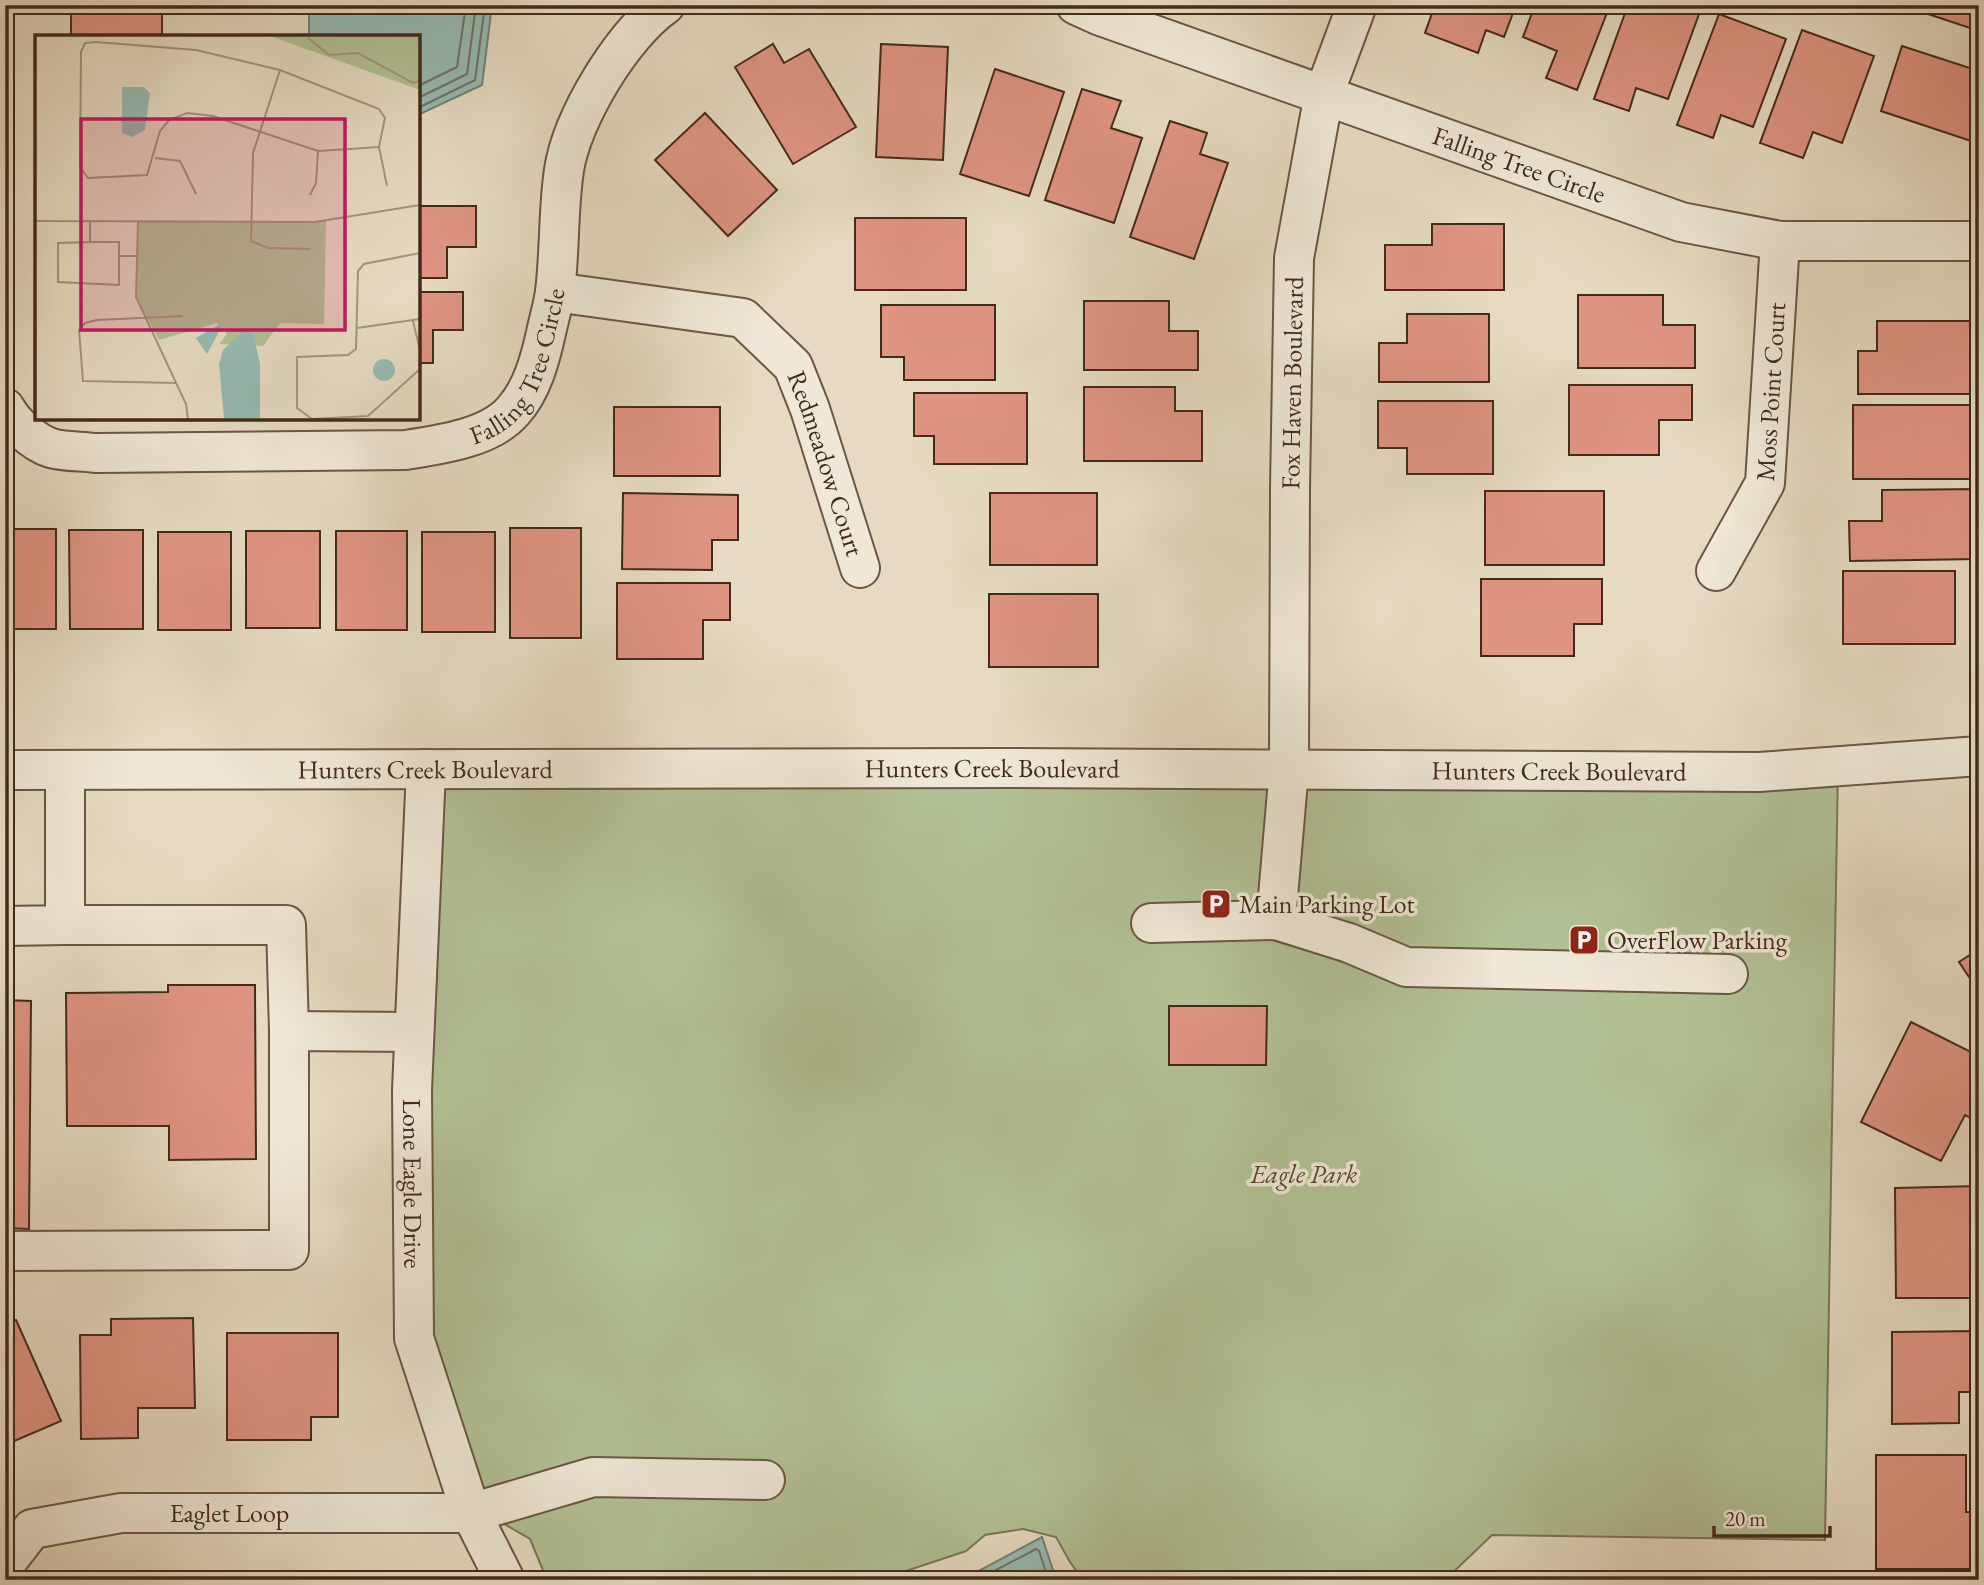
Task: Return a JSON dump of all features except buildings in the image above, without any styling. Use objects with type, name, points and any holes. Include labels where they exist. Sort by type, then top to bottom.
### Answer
[{"type":"street","name":"Falling Tree Circle","points":[[5,408],[20,426],[50,448],[96,453],[405,450],[470,437],[494,425],[512,412],[535,373],[555,292],[564,167],[577,128],[594,90],[618,56],[638,30],[665,5]]},
{"type":"street","name":"Falling Tree Circle","points":[[1076,5],[1681,222],[1780,242],[1979,242]]},
{"type":"street","name":"Fox Haven Boulevard","points":[[1276,920],[1289,769],[1294,258],[1324,94],[1357,5]]},
{"type":"street","name":"Moss Point Court","points":[[1716,571],[1765,483],[1780,242]]},
{"type":"street","name":"Redmeadow Court","points":[[555,292],[743,318],[793,366],[810,409],[860,568]]},
{"type":"street","name":"Hunters Creek Boulevard","points":[[5,770],[1289,769],[1759,772],[1979,756]]},
{"type":"street","name":"Lone Eagle Drive","points":[[426,769],[411,1090],[414,1338],[471,1513],[505,1580]]},
{"type":"street","points":[[65,770],[65,925]]},
{"type":"street","points":[[1151,923],[1276,920],[1349,943],[1406,967],[1728,974]]},
{"type":"street","points":[[5,926],[286,925],[289,1031],[289,1250],[5,1251]]},
{"type":"street","points":[[289,1031],[413,1032]]},
{"type":"street","name":"Eaglet Loop","points":[[5,1564],[32,1530],[121,1513],[471,1513],[593,1477],[765,1480]]},
{"type":"green space","name":"Eagle Park","points":[[1838,766],[1825,1540],[1492,1535],[1445,1580],[1083,1580],[1056,1537],[1023,1529],[985,1535],[966,1551],[879,1580],[547,1580],[530,1539],[494,1518],[414,1338],[426,769]]},
{"type":"water","points":[[309,5],[492,5],[482,85],[420,114],[420,35],[309,35]]},
{"type":"water","points":[[1042,1537],[1053,1570],[1047,1580],[962,1580]]},
{"type":"place","name":"Main Parking Lot","points":[[1216,904]]},
{"type":"place","name":"OverFlow Parking","points":[[1584,940]]}]
